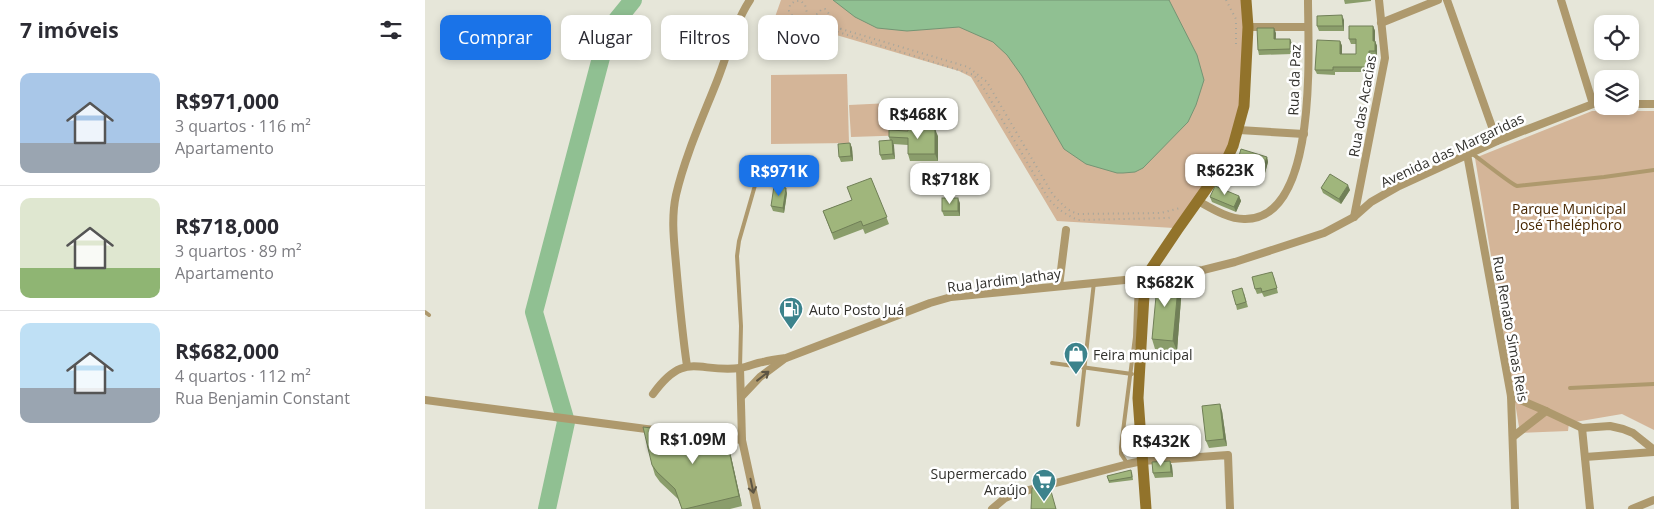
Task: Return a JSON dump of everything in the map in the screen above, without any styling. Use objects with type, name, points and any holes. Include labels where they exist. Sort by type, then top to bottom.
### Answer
[{"type":"street","points":[[653,394],[667,376],[687,366],[682,334],[674,238],[673,220],[676,196],[702,116],[717,81],[741,13],[750,0]]},
{"type":"street","points":[[1146,509],[1135,375],[1141,278],[1226,161],[1233,146],[1239,130],[1244,106],[1246,0]]},
{"type":"street","name":"Rua da Paz","points":[[1198,201],[1241,219],[1258,216],[1274,208],[1289,186],[1304,134],[1308,0]]},
{"type":"street","name":"Rua das Acacias","points":[[1354,216],[1385,58],[1379,0]]},
{"type":"street","points":[[1381,23],[1438,0]]},
{"type":"street","points":[[1447,0],[1497,141]]},
{"type":"street","points":[[1561,0],[1593,104]]},
{"type":"street","name":"Rua da Paz","points":[[1245,28],[1308,27]]},
{"type":"street","name":"Avenida das Margaridas","points":[[1141,278],[1203,270],[1235,262],[1324,232],[1354,216],[1371,202],[1399,186],[1497,141],[1593,104]]},
{"type":"street","points":[[1639,104],[1654,104]]},
{"type":"street","name":"Rua da Paz","points":[[1239,130],[1304,134]]},
{"type":"street","name":"Rua Renato Simas Reis","points":[[1469,153],[1511,396],[1514,436],[1515,509]]},
{"type":"street","points":[[1059,286],[1066,230]]},
{"type":"street","name":"Rua Jardim Jathay","points":[[687,366],[740,368],[764,361],[786,358],[930,302],[951,297],[1141,278]]},
{"type":"street","name":"Rua Jardim Jathay","points":[[742,396],[760,377],[786,358]]},
{"type":"street","points":[[740,368],[742,440],[757,509]]},
{"type":"street","points":[[1511,396],[1582,428],[1610,426],[1623,428],[1633,433],[1654,451]]},
{"type":"street","points":[[425,400],[667,432]]},
{"type":"street","points":[[1514,436],[1547,411]]},
{"type":"street","points":[[1582,428],[1590,509]]},
{"type":"street","points":[[705,436],[742,440]]},
{"type":"street","points":[[1585,457],[1654,451]]},
{"type":"street","points":[[991,509],[1005,498],[1014,494],[1128,464],[1142,461],[1228,455],[1230,509]]},
{"type":"street","points":[[1632,509],[1654,500]]},
{"type":"lane","points":[[1469,153],[1515,186],[1654,170]]},
{"type":"lane","points":[[740,368],[741,326],[737,256],[739,241],[758,175]]},
{"type":"lane","points":[[1077,424],[1095,282]]},
{"type":"lane","points":[[425,312],[429,315]]},
{"type":"lane","points":[[1053,363],[1135,375],[1121,447],[1121,454],[1128,464]]},
{"type":"lane","points":[[1570,388],[1654,384]]},
{"type":"path","points":[[1226,0],[1237,20],[1245,28]]},
{"type":"path","points":[[795,1],[801,1],[805,5],[808,17],[814,24],[793,18],[789,11],[790,5],[795,1]]},
{"type":"path","points":[[841,29],[833,22],[830,14],[825,9],[817,14],[819,20],[841,29],[953,62],[968,67],[983,76],[1053,194],[1067,209],[1077,214],[1121,214],[1161,213],[1181,208]]},
{"type":"path","points":[[1236,10],[1236,48]]},
{"type":"path","points":[[838,32],[974,75],[983,87],[1048,198],[1066,215],[1078,220],[1168,218],[1176,216]]},
{"type":"green space","points":[[781,0],[1241,0],[1244,23],[1241,109],[1225,157],[1174,228],[1057,221],[971,77],[959,71],[838,35],[838,15],[776,15]]},
{"type":"green space","points":[[847,74],[849,143],[771,144],[771,75]]},
{"type":"green space","points":[[911,102],[912,135],[851,137],[849,105]]},
{"type":"green space","name":"Parque Municipal José Theléphoro","points":[[1592,111],[1594,111],[1594,115],[1639,115],[1639,111],[1654,111],[1654,430],[1622,414],[1569,423],[1568,431],[1520,433],[1475,158]]},
{"type":"shaded area","points":[[833,0],[1169,0],[1197,55],[1204,80],[1188,122],[1143,168],[1135,172],[1117,173],[1086,164],[1064,149],[1022,76],[1007,55],[993,42],[959,27],[907,31],[877,28],[855,17]]},
{"type":"shaded area","points":[[950,172],[951,190],[914,191],[914,174]]},
{"type":"building","points":[[1342,15],[1343,26],[1317,26],[1317,16]]},
{"type":"building","points":[[1349,26],[1373,26],[1375,51],[1369,51],[1369,67],[1333,67],[1333,70],[1315,70],[1317,40],[1340,41],[1340,54],[1356,54],[1356,39],[1349,39]]},
{"type":"building","points":[[1257,28],[1274,28],[1274,39],[1290,39],[1290,49],[1258,50]]},
{"type":"building","points":[[908,129],[935,129],[935,154],[908,154],[908,138],[889,137],[889,130],[908,131]]},
{"type":"building","points":[[892,140],[893,154],[880,155],[879,141]]},
{"type":"building","points":[[850,143],[851,156],[839,157],[838,144]]},
{"type":"building","points":[[1241,149],[1267,157],[1263,168],[1238,159]]},
{"type":"building","points":[[1330,174],[1348,185],[1339,199],[1321,188]]},
{"type":"building","points":[[871,178],[887,217],[863,226],[861,221],[832,233],[823,211],[852,200],[847,187]]},
{"type":"building","points":[[774,186],[786,188],[783,208],[771,206]]},
{"type":"building","points":[[1215,186],[1239,196],[1234,207],[1210,197]]},
{"type":"building","points":[[942,198],[958,198],[958,211],[942,211]]},
{"type":"building","points":[[1272,272],[1277,288],[1262,292],[1261,288],[1255,289],[1252,277]]},
{"type":"building","points":[[1158,275],[1179,277],[1173,341],[1152,339]]},
{"type":"building","points":[[1242,288],[1246,302],[1236,305],[1232,291]]},
{"type":"building","points":[[1220,404],[1224,439],[1206,441],[1202,406]]},
{"type":"building","points":[[643,427],[726,437],[739,496],[682,509],[675,489],[652,465]]},
{"type":"building","points":[[1170,461],[1171,472],[1153,473],[1152,462]]},
{"type":"building","points":[[1131,470],[1132,477],[1109,481],[1107,476]]},
{"type":"building","name":"Supermercado Araújo","points":[[1049,484],[1056,509],[1031,509],[1032,488]]},
{"type":"waterway","points":[[547,509],[566,422],[534,312],[608,31],[633,0]]},
{"type":"place","name":"Auto Posto Juá","points":[[791,330]]},
{"type":"place","name":"Feira municipal","points":[[1076,375]]},
{"type":"place","name":"Supermercado Araújo","points":[[1044,502]]}]
